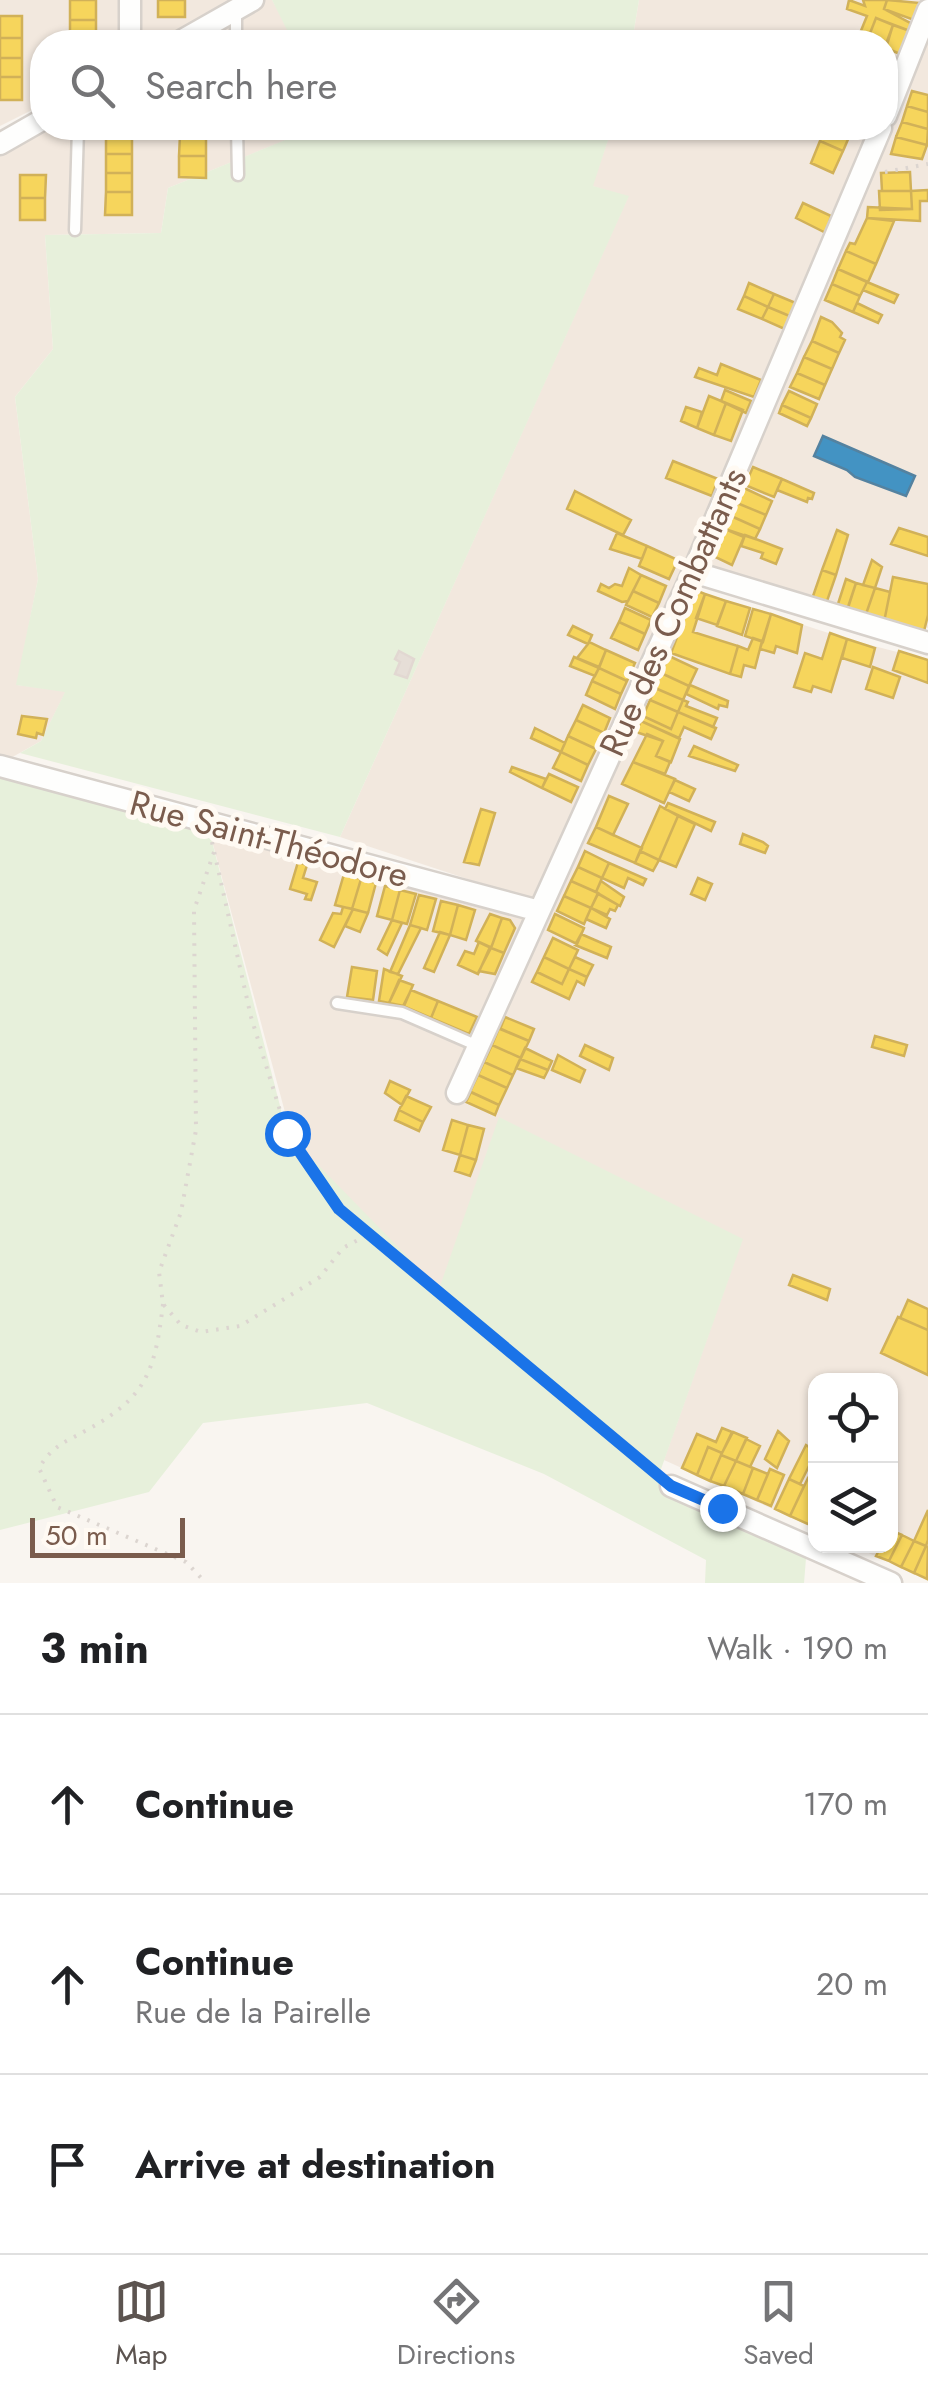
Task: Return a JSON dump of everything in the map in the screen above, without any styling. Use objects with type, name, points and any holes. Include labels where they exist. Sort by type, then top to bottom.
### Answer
[{"type":"street","points":[[130,0],[130,30]]},
{"type":"street","points":[[200,30],[245,5]]},
{"type":"street","points":[[898,85],[928,6]]},
{"type":"street","points":[[0,144],[30,127]]},
{"type":"street","name":"Rue des Combattants","points":[[457,1093],[693,572],[876,140]]},
{"type":"street","points":[[693,572],[928,643]]},
{"type":"street","name":"Rue Saint-Théodore","points":[[0,766],[539,911]]},
{"type":"street","points":[[671,1486],[890,1583]]},
{"type":"lane","points":[[920,0],[928,6]]},
{"type":"lane","points":[[239,30],[245,5]]},
{"type":"lane","points":[[75,230],[78,140]]},
{"type":"lane","points":[[238,140],[238,174]]},
{"type":"lane","points":[[337,1002],[402,1013],[478,1046]]},
{"type":"path","points":[[866,164],[886,172],[928,164]]},
{"type":"path","points":[[206,1583],[186,1562],[56,1506],[39,1468],[51,1448],[126,1406],[149,1374],[158,1348],[163,1304],[159,1272],[182,1212],[196,1130],[194,910],[214,852],[251,1017],[287,1133],[339,1209],[671,1486]]},
{"type":"path","points":[[163,1304],[181,1325],[201,1332],[240,1326],[320,1278],[343,1248],[369,1234]]},
{"type":"shaded area","points":[[0,0],[121,0],[120,30],[30,30],[30,111],[0,126]]},
{"type":"shaded area","points":[[136,0],[272,0],[290,30],[136,30]]},
{"type":"shaded area","points":[[639,0],[928,0],[928,10],[898,86],[898,30],[634,30]]},
{"type":"shaded area","points":[[928,36],[928,628],[699,568],[883,140],[898,140],[898,106]]},
{"type":"shaded area","points":[[30,136],[30,140],[286,140],[168,188],[161,233],[45,235],[53,349],[15,397],[38,579],[17,685],[66,691],[41,741],[0,764],[0,153]]},
{"type":"shaded area","points":[[608,140],[876,140],[686,587],[847,639],[928,660],[928,1580],[868,1553],[898,1553],[898,1373],[808,1373],[808,1525],[664,1460],[742,1240],[439,1291],[293,1142],[207,822],[525,898],[340,837],[628,197],[592,186]]},
{"type":"green space","points":[[272,0],[639,0],[634,30],[287,30]]},
{"type":"green space","points":[[285,140],[608,140],[593,186],[629,196],[340,837],[20,753],[41,741],[65,692],[16,685],[38,579],[15,397],[53,349],[45,235],[161,233],[168,188]]},
{"type":"green space","points":[[0,766],[207,822],[287,1133],[439,1289],[499,1117],[743,1239],[660,1472],[722,1508],[807,1546],[804,1583],[705,1583],[706,1560],[544,1474],[367,1403],[203,1423],[149,1492],[0,1530]]},
{"type":"building: Homes","points":[[70,0],[96,0],[96,20],[70,20]]},
{"type":"building: Homes","points":[[158,0],[185,0],[185,17],[158,17]]},
{"type":"building: Homes","points":[[849,0],[865,6],[863,0],[887,0],[884,9],[912,24],[910,31],[876,18],[871,30],[861,30],[867,16],[847,9]]},
{"type":"building: Homes","points":[[887,0],[920,3],[914,20],[884,9]]},
{"type":"building: Homes","points":[[0,16],[22,16],[22,38],[0,38]]},
{"type":"building: Homes","points":[[876,18],[893,25],[891,30],[871,30]]},
{"type":"building: Homes","points":[[70,20],[96,20],[96,30],[70,30]]},
{"type":"building: Homes","points":[[893,25],[910,31],[900,54],[898,30],[891,30]]},
{"type":"building: Homes","points":[[0,38],[22,38],[22,58],[0,58]]},
{"type":"building: Homes","points":[[0,58],[22,58],[22,77],[0,77]]},
{"type":"building: Homes","points":[[0,77],[22,77],[22,100],[0,100]]},
{"type":"building: Homes","points":[[912,91],[928,95],[928,112],[907,106]]},
{"type":"building: Homes","points":[[907,106],[928,112],[928,129],[902,122]]},
{"type":"building: Homes","points":[[902,122],[928,129],[927,145],[898,138]]},
{"type":"building: Homes","points":[[898,138],[927,145],[922,159],[891,154]]},
{"type":"building: Homes","points":[[106,140],[132,140],[132,154],[106,154]]},
{"type":"building: Homes","points":[[180,140],[206,140],[206,156],[179,156]]},
{"type":"building: Homes","points":[[821,140],[848,140],[843,151]]},
{"type":"building: Homes","points":[[820,141],[843,151],[833,173],[811,163]]},
{"type":"building: Homes","points":[[106,154],[132,154],[132,173],[106,173]]},
{"type":"building: Homes","points":[[179,156],[206,156],[206,178],[179,177]]},
{"type":"building: Homes","points":[[910,172],[911,191],[882,191],[881,173]]},
{"type":"building: Homes","points":[[106,173],[132,173],[132,192],[106,192]]},
{"type":"building: Homes","points":[[20,175],[46,175],[45,198],[20,198]]},
{"type":"building: Homes","points":[[928,190],[928,201],[920,201],[920,221],[867,218],[868,207],[912,209],[911,191]]},
{"type":"building: Homes","points":[[879,191],[911,191],[912,209],[880,210]]},
{"type":"building: Homes","points":[[106,192],[132,192],[132,215],[105,215]]},
{"type":"building: Homes","points":[[20,198],[45,198],[45,220],[20,220]]},
{"type":"building: Homes","points":[[803,203],[831,216],[826,233],[796,218]]},
{"type":"building: Homes","points":[[867,218],[894,221],[876,264],[846,251],[850,243],[855,244]]},
{"type":"building: Homes","points":[[846,251],[876,264],[868,282],[838,269]]},
{"type":"building: Homes","points":[[838,269],[867,282],[860,296],[832,284]]},
{"type":"building: Homes","points":[[867,282],[898,295],[894,303],[863,290]]},
{"type":"building: Homes","points":[[749,283],[774,294],[768,307],[744,296]]},
{"type":"building: Homes","points":[[832,284],[860,296],[853,312],[825,300]]},
{"type":"building: Homes","points":[[774,294],[798,304],[792,317],[768,307]]},
{"type":"building: Homes","points":[[744,296],[768,307],[762,319],[738,309]]},
{"type":"building: Homes","points":[[857,303],[882,315],[878,323],[853,312]]},
{"type":"building: Homes","points":[[768,307],[792,317],[787,330],[762,319]]},
{"type":"building: Homes","points":[[821,317],[842,333],[840,337],[845,340],[839,353],[812,341]]},
{"type":"building: Homes","points":[[812,341],[839,353],[832,369],[804,357]]},
{"type":"building: Homes","points":[[804,357],[832,369],[825,385],[797,373]]},
{"type":"building: Homes","points":[[721,364],[761,380],[754,397],[695,377],[699,368],[717,375]]},
{"type":"building: Homes","points":[[797,373],[825,385],[819,399],[790,387]]},
{"type":"building: Homes","points":[[725,390],[751,401],[746,413],[721,401]]},
{"type":"building: Homes","points":[[789,391],[817,404],[811,418],[782,405]]},
{"type":"building: Homes","points":[[709,396],[726,403],[714,435],[697,428]]},
{"type":"building: Homes","points":[[726,403],[743,410],[731,441],[714,435]]},
{"type":"building: Homes","points":[[782,405],[811,418],[807,426],[779,413]]},
{"type":"building: Homes","points":[[686,407],[702,412],[697,428],[681,421]]},
{"type":"building: Homes","points":[[673,461],[718,479],[712,496],[666,478]]},
{"type":"building: Homes","points":[[753,467],[782,479],[774,497],[745,485]]},
{"type":"building: Homes","points":[[782,479],[814,493],[812,499],[807,502],[777,490]]},
{"type":"building: Homes","points":[[744,488],[772,501],[766,515],[737,503]]},
{"type":"building: Homes","points":[[575,491],[631,520],[623,535],[567,509]]},
{"type":"building: Homes","points":[[737,503],[766,515],[760,529],[731,516]]},
{"type":"building: Homes","points":[[731,516],[760,529],[755,539],[725,529]]},
{"type":"building: Homes","points":[[899,528],[928,537],[928,556],[891,544]]},
{"type":"building: Homes","points":[[725,529],[744,537],[732,565],[713,556]]},
{"type":"building: Homes","points":[[837,530],[848,535],[836,575],[822,570]]},
{"type":"building: Homes","points":[[617,533],[647,546],[642,559],[610,549]]},
{"type":"building: Homes","points":[[745,535],[782,549],[776,564],[761,558],[763,553],[741,546]]},
{"type":"building: Homes","points":[[647,546],[678,560],[669,579],[639,566]]},
{"type":"building: Homes","points":[[872,560],[882,567],[875,588],[863,585]]},
{"type":"building: Homes","points":[[629,568],[641,575],[628,601],[598,591],[601,584],[609,588],[615,584],[622,586]]},
{"type":"building: Homes","points":[[822,570],[836,575],[826,604],[812,599]]},
{"type":"building: Homes","points":[[641,575],[666,586],[659,603],[633,591]]},
{"type":"building: Homes","points":[[893,577],[928,584],[924,631],[884,622]]},
{"type":"building: Homes","points":[[846,579],[856,583],[847,610],[837,607]]},
{"type":"building: Homes","points":[[856,583],[875,588],[865,617],[847,611]]},
{"type":"building: Homes","points":[[875,588],[890,592],[884,622],[865,617]]},
{"type":"building: Homes","points":[[695,590],[705,594],[693,632],[738,646],[730,674],[671,653]]},
{"type":"building: Homes","points":[[633,591],[659,603],[652,617],[626,605]]},
{"type":"building: Homes","points":[[705,594],[726,601],[717,625],[696,618]]},
{"type":"building: Homes","points":[[726,601],[750,608],[742,635],[717,626]]},
{"type":"building: Homes","points":[[625,608],[651,620],[645,634],[619,622]]},
{"type":"building: Homes","points":[[753,609],[771,614],[763,642],[745,636]]},
{"type":"building: Homes","points":[[771,614],[802,625],[797,653],[776,646],[774,653],[760,649]]},
{"type":"building: Homes","points":[[619,622],[645,634],[638,650],[611,638]]},
{"type":"building: Homes","points":[[573,626],[592,635],[589,642],[606,650],[599,667],[577,658],[588,644],[568,635]]},
{"type":"building: Homes","points":[[830,633],[847,639],[831,692],[813,686],[811,692],[794,687],[805,653],[822,659]]},
{"type":"building: Homes","points":[[753,638],[762,641],[755,668],[744,665],[741,677],[730,674],[738,646],[748,650]]},
{"type":"building: Homes","points":[[847,639],[875,648],[870,667],[842,658]]},
{"type":"building: Homes","points":[[606,650],[635,663],[627,681],[599,668]]},
{"type":"building: Homes","points":[[899,651],[928,660],[928,683],[893,670]]},
{"type":"building: Homes","points":[[669,656],[697,669],[689,686],[661,673]]},
{"type":"building: Homes","points":[[574,657],[599,668],[595,676],[570,666]]},
{"type":"building: Homes","points":[[873,667],[900,677],[893,698],[866,689]]},
{"type":"building: Homes","points":[[599,668],[627,681],[621,694],[592,681]]},
{"type":"building: Homes","points":[[661,673],[689,686],[683,700],[655,688]]},
{"type":"building: Homes","points":[[592,681],[621,694],[615,709],[586,695]]},
{"type":"building: Homes","points":[[690,685],[728,701],[727,707],[719,705],[718,709],[686,694]]},
{"type":"building: Homes","points":[[655,688],[683,700],[678,712],[650,700]]},
{"type":"building: Homes","points":[[650,700],[678,712],[671,729],[643,716]]},
{"type":"building: Homes","points":[[683,700],[688,702],[686,706],[717,718],[713,727],[678,712]]},
{"type":"building: Homes","points":[[583,705],[610,718],[604,733],[576,720]]},
{"type":"building: Homes","points":[[678,712],[716,728],[711,739],[684,727],[679,738],[641,721],[643,716],[671,729]]},
{"type":"building: Homes","points":[[22,716],[47,719],[43,735],[37,733],[36,738],[18,734]]},
{"type":"building: Homes","points":[[576,720],[604,733],[596,749],[568,736]]},
{"type":"building: Homes","points":[[641,721],[680,739],[671,762],[656,756],[663,741],[636,732]]},
{"type":"building: Homes","points":[[535,728],[565,743],[561,752],[531,738]]},
{"type":"building: Homes","points":[[647,734],[663,741],[656,756],[670,762],[665,774],[633,762]]},
{"type":"building: Homes","points":[[568,736],[596,749],[588,765],[561,752]]},
{"type":"building: Homes","points":[[694,746],[738,765],[735,771],[689,756]]},
{"type":"building: Homes","points":[[561,752],[588,765],[581,781],[553,768]]},
{"type":"building: Homes","points":[[633,762],[675,779],[664,803],[622,784]]},
{"type":"building: Homes","points":[[512,767],[546,779],[542,788],[510,772]]},
{"type":"building: Homes","points":[[549,774],[578,787],[571,802],[542,788]]},
{"type":"building: Homes","points":[[675,780],[695,789],[689,801],[669,792]]},
{"type":"building: Homes","points":[[609,796],[628,804],[613,835],[596,827]]},
{"type":"building: Homes","points":[[668,803],[715,822],[711,831],[665,809]]},
{"type":"building: Homes","points":[[660,806],[678,816],[659,860],[640,851]]},
{"type":"building: Homes","points":[[481,809],[495,813],[479,865],[464,862]]},
{"type":"building: Homes","points":[[678,816],[695,824],[676,867],[659,860]]},
{"type":"building: Homes","points":[[596,827],[642,848],[635,863],[588,843]]},
{"type":"building: Homes","points":[[743,834],[768,846],[765,853],[740,844]]},
{"type":"building: Homes","points":[[585,851],[609,863],[602,878],[578,867]]},
{"type":"building: Homes","points":[[640,851],[659,860],[653,871],[635,863]]},
{"type":"building: Homes","points":[[298,862],[307,865],[303,878],[317,882],[311,900],[305,899],[307,894],[290,889]]},
{"type":"building: Homes","points":[[609,863],[646,879],[643,885],[628,878],[624,888],[602,878]]},
{"type":"building: Homes","points":[[578,867],[602,878],[596,892],[571,881]]},
{"type":"building: Homes","points":[[344,874],[361,879],[352,909],[335,905]]},
{"type":"building: Homes","points":[[698,878],[712,884],[705,900],[691,894]]},
{"type":"building: Homes","points":[[361,879],[376,883],[368,913],[352,909]]},
{"type":"building: Homes","points":[[571,881],[598,893],[591,908],[564,896]]},
{"type":"building: Homes","points":[[601,881],[624,897],[620,906],[596,892]]},
{"type":"building: Homes","points":[[385,886],[400,890],[392,920],[377,916]]},
{"type":"building: Homes","points":[[400,890],[416,894],[407,924],[392,920]]},
{"type":"building: Homes","points":[[598,894],[618,905],[615,911],[610,909],[607,915],[591,908]]},
{"type":"building: Homes","points":[[419,895],[436,899],[427,930],[410,925]]},
{"type":"building: Homes","points":[[564,896],[591,908],[584,924],[557,911]]},
{"type":"building: Homes","points":[[441,901],[458,905],[450,935],[433,931]]},
{"type":"building: Homes","points":[[458,905],[475,910],[466,940],[450,935]]},
{"type":"building: Homes","points":[[343,907],[353,909],[334,947],[320,940],[333,913],[341,914]]},
{"type":"building: Homes","points":[[591,908],[610,919],[606,928],[586,919]]},
{"type":"building: Homes","points":[[353,909],[368,913],[360,932],[345,926]]},
{"type":"building: Homes","points":[[490,914],[502,918],[491,948],[476,941]]},
{"type":"building: Homes","points":[[555,914],[584,928],[577,944],[548,930]]},
{"type":"building: Homes","points":[[502,918],[510,920],[515,928],[504,953],[491,948]]},
{"type":"building: Homes","points":[[392,920],[402,923],[387,955],[378,949]]},
{"type":"building: Homes","points":[[410,925],[421,928],[398,974],[390,972]]},
{"type":"building: Homes","points":[[440,932],[450,935],[434,972],[424,968]]},
{"type":"building: Homes","points":[[581,934],[611,947],[607,958],[575,945]]},
{"type":"building: Homes","points":[[553,938],[578,950],[569,969],[544,957]]},
{"type":"building: Homes","points":[[479,942],[490,947],[478,974],[458,965],[465,951],[474,954]]},
{"type":"building: Homes","points":[[491,948],[504,953],[495,974],[479,971]]},
{"type":"building: Homes","points":[[544,957],[569,969],[562,984],[537,972]]},
{"type":"building: Homes","points":[[575,957],[593,965],[587,977],[569,969]]},
{"type":"building: Homes","points":[[352,967],[377,971],[373,1000],[347,997]]},
{"type":"building: Homes","points":[[384,969],[402,976],[389,1003],[379,1001]]},
{"type":"building: Homes","points":[[569,969],[587,977],[584,985],[577,981],[569,999],[532,982],[537,972],[562,984]]},
{"type":"building: Homes","points":[[399,980],[413,985],[404,1006],[389,1003]]},
{"type":"building: Homes","points":[[411,990],[438,1001],[431,1018],[403,1006]]},
{"type":"building: Homes","points":[[438,1001],[477,1017],[469,1034],[431,1018]]},
{"type":"building: Homes","points":[[505,1017],[534,1029],[529,1041],[500,1029]]},
{"type":"building: Homes","points":[[499,1028],[529,1041],[521,1058],[492,1045]]},
{"type":"building: Homes","points":[[875,1036],[907,1045],[904,1056],[872,1047]]},
{"type":"building: Homes","points":[[492,1045],[521,1058],[513,1075],[484,1062]]},
{"type":"building: Homes","points":[[585,1045],[613,1058],[609,1070],[580,1056]]},
{"type":"building: Homes","points":[[525,1048],[552,1061],[548,1070],[520,1059]]},
{"type":"building: Homes","points":[[558,1055],[585,1070],[580,1082],[552,1070]]},
{"type":"building: Homes","points":[[520,1059],[548,1070],[544,1078],[516,1068]]},
{"type":"building: Homes","points":[[484,1062],[513,1075],[507,1088],[478,1075]]},
{"type":"building: Homes","points":[[478,1075],[507,1088],[499,1105],[470,1092]]},
{"type":"building: Homes","points":[[390,1081],[410,1090],[402,1105],[385,1093]]},
{"type":"building: Homes","points":[[471,1092],[499,1105],[495,1115],[466,1102]]},
{"type":"building: Homes","points":[[406,1096],[431,1107],[423,1122],[399,1110]]},
{"type":"building: Homes","points":[[399,1110],[423,1122],[419,1131],[395,1120]]},
{"type":"building: Homes","points":[[452,1120],[468,1125],[460,1155],[443,1150]]},
{"type":"building: Homes","points":[[468,1125],[484,1129],[476,1160],[460,1155]]},
{"type":"building: Homes","points":[[460,1155],[476,1160],[470,1176],[455,1171]]},
{"type":"building: Homes","points":[[793,1275],[830,1289],[827,1300],[789,1285]]},
{"type":"building: Homes","points":[[908,1300],[928,1309],[928,1330],[900,1318]]},
{"type":"building: Homes","points":[[898,1317],[928,1330],[928,1375],[881,1353]]},
{"type":"building: Homes","points":[[722,1428],[732,1432],[722,1453],[708,1447],[697,1475],[682,1468],[697,1434],[716,1442]]},
{"type":"building: Homes","points":[[778,1431],[789,1441],[777,1468],[765,1459]]},
{"type":"building: Homes","points":[[733,1432],[747,1438],[736,1461],[721,1455]]},
{"type":"building: Homes","points":[[746,1439],[760,1446],[750,1467],[736,1461]]},
{"type":"building: Homes","points":[[806,1445],[808,1468],[800,1484],[789,1479]]},
{"type":"building: Homes","points":[[708,1447],[722,1453],[710,1481],[697,1475]]},
{"type":"building: Homes","points":[[721,1455],[736,1461],[724,1486],[710,1481]]},
{"type":"building: Homes","points":[[736,1461],[753,1468],[743,1494],[724,1486]]},
{"type":"building: Homes","points":[[753,1468],[768,1474],[757,1500],[743,1494]]},
{"type":"building: Homes","points":[[770,1469],[784,1475],[771,1506],[757,1500]]},
{"type":"building: Homes","points":[[808,1478],[808,1524],[790,1516]]},
{"type":"building: Homes","points":[[789,1479],[804,1486],[790,1516],[775,1509]]},
{"type":"building: Homes","points":[[928,1510],[928,1540],[926,1546],[914,1541]]},
{"type":"building: Homes","points":[[902,1535],[914,1541],[901,1567],[889,1561],[893,1553],[898,1553]]},
{"type":"building: Homes","points":[[914,1541],[926,1546],[914,1573],[901,1567]]},
{"type":"building: Homes","points":[[928,1547],[927,1579],[914,1573]]},
{"type":"building: Homes","points":[[878,1553],[893,1553],[889,1561],[876,1556]]},
{"type":"building: Schools","points":[[823,436],[915,476],[906,496],[814,456]]},
{"type":"building: Other","points":[[399,651],[414,659],[407,678],[395,674]]},
{"type":"route","points":[[287,1133],[339,1209],[671,1486],[722,1508]]}]
